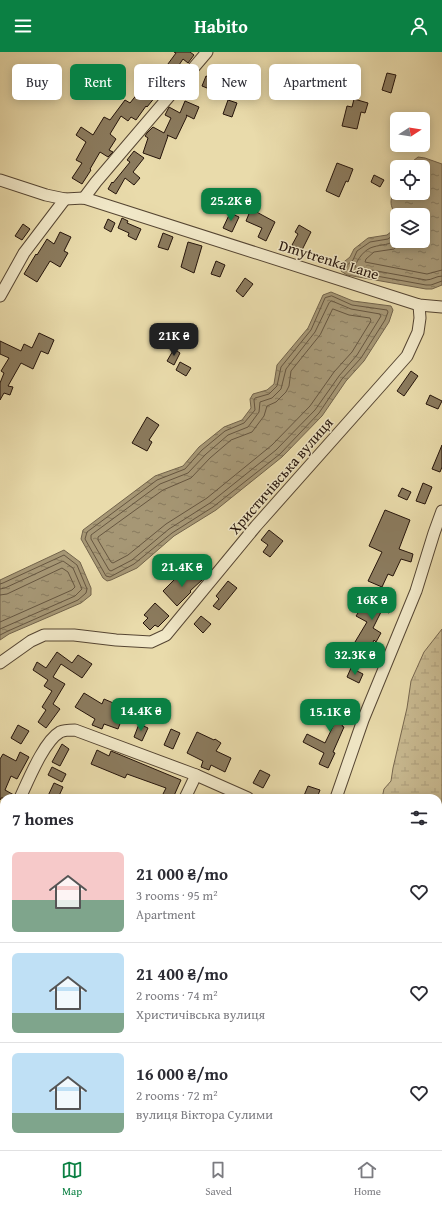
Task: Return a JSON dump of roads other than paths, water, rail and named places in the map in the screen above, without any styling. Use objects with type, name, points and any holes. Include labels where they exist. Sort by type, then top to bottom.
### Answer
[{"type":"street","points":[[84,198],[207,52]]},
{"type":"street","name":"Dmytrenka Lane","points":[[0,180],[46,195],[65,199],[84,198],[419,305],[442,307]]},
{"type":"street","points":[[0,296],[24,253],[65,199]]},
{"type":"street","name":"Христичівська вулиця","points":[[0,663],[30,641],[44,635],[74,635],[151,642],[166,635],[256,526],[407,356],[418,332],[420,318],[419,305]]},
{"type":"street","points":[[337,794],[363,720],[416,591],[442,511]]},
{"type":"street","points":[[22,794],[50,741],[61,731],[75,730],[196,775],[239,794]]},
{"type":"street","points":[[187,794],[196,775]]},
{"type":"water","points":[[418,157],[425,158],[442,164],[442,285],[432,289],[426,289],[347,275],[341,271],[340,265],[350,257],[354,249],[368,238],[387,235],[390,233],[390,248],[430,248],[430,208],[392,208],[391,205],[391,200],[430,200],[430,160],[414,160]]},
{"type":"water","points":[[331,292],[353,301],[391,306],[393,310],[389,322],[364,361],[346,381],[322,416],[282,457],[216,510],[174,536],[137,568],[111,580],[107,581],[103,578],[81,539],[83,530],[155,476],[183,466],[199,447],[224,427],[242,420],[251,408],[250,399],[253,394],[267,390],[274,384],[277,365],[308,328],[323,295]]},
{"type":"water","points":[[64,550],[80,562],[91,588],[91,595],[81,603],[9,634],[0,640],[0,580]]}]
